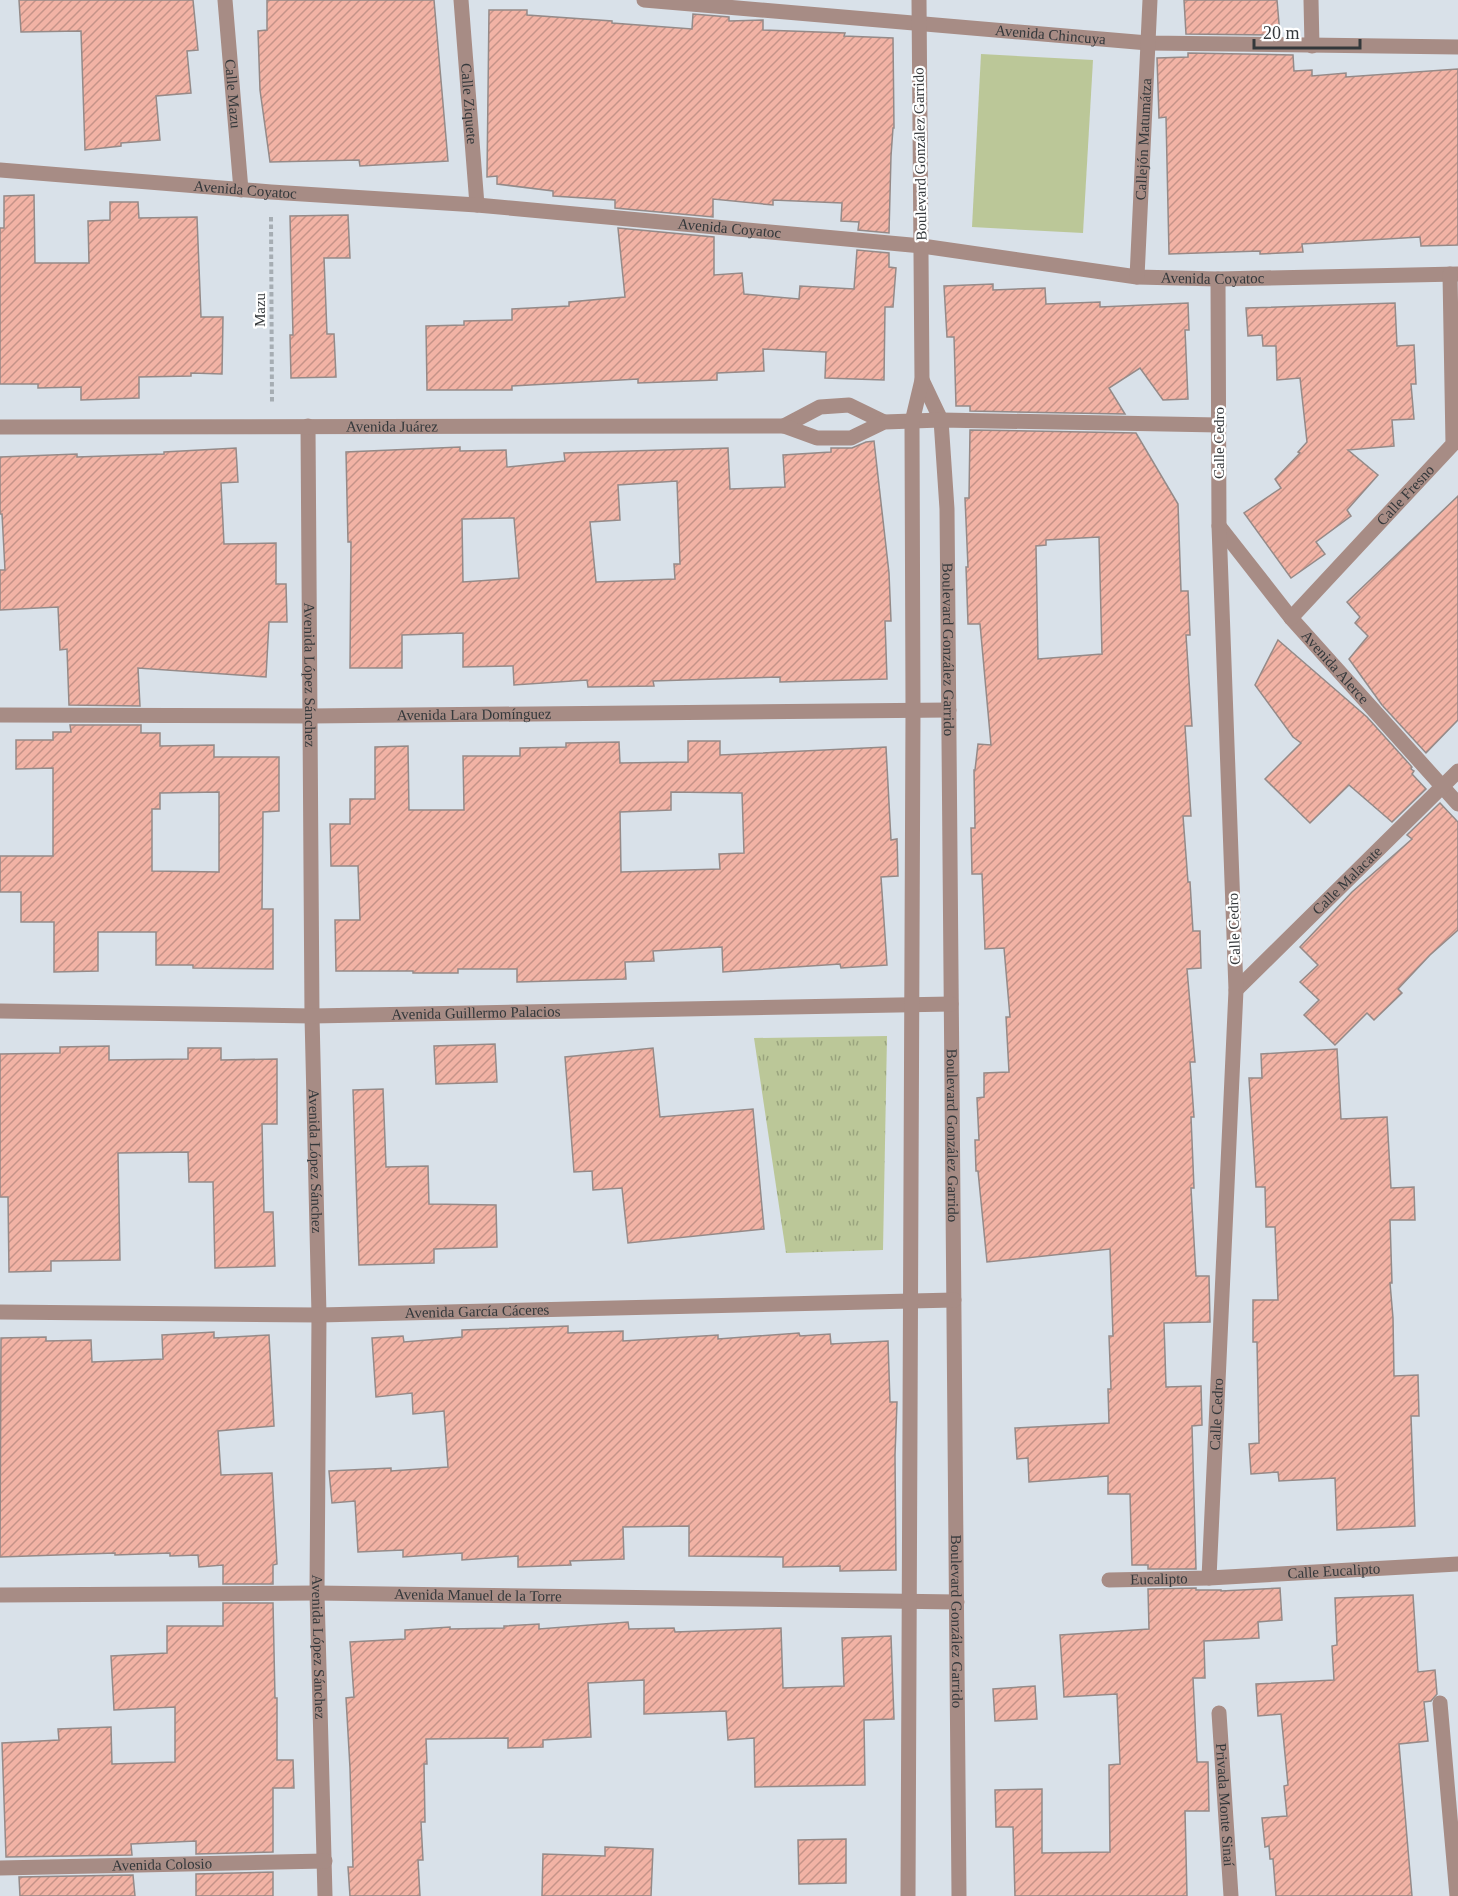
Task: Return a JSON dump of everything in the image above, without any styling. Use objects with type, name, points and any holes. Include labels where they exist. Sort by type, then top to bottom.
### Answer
[{"type":"street","name":"Calle Mazu","points":[[225,0],[241,190]]},
{"type":"street","name":"Calle Ziquete","points":[[461,0],[477,205]]},
{"type":"street","name":"Avenida Chincuya","points":[[644,0],[1148,43],[1458,47]]},
{"type":"street","name":"Boulevard González Garrido","points":[[908,1896],[912,422],[922,380],[919,0]]},
{"type":"street","name":"Callejón Matumátza","points":[[1137,277],[1150,0]]},
{"type":"street","points":[[1311,0],[1312,46]]},
{"type":"street","name":"Avenida Coyatoc","points":[[0,170],[241,190],[477,205],[922,246],[1137,277],[1218,279],[1454,274]]},
{"type":"street","name":"Calle Fresno","points":[[1291,618],[1453,444],[1454,274]]},
{"type":"street","name":"Calle Cedro","points":[[1209,1578],[1236,990],[1219,526],[1218,279]]},
{"type":"street","name":"Boulevard González Garrido","points":[[922,380],[941,420],[947,509],[959,1896]]},
{"type":"street","name":"Avenida Juárez","points":[[784,426],[820,406],[849,405],[884,422]]},
{"type":"street","points":[[912,422],[941,420],[1219,425]]},
{"type":"street","name":"Avenida Juárez","points":[[0,427],[784,426],[817,438],[851,438],[884,422],[912,422]]},
{"type":"street","name":"Avenida López Sánchez","points":[[308,426],[312,1016],[319,1315],[317,1593],[325,1896]]},
{"type":"street","name":"Avenida Alerce","points":[[1219,526],[1291,618],[1458,804]]},
{"type":"street","name":"Avenida Lara Domínguez","points":[[0,716],[310,716],[949,710]]},
{"type":"street","name":"Calle Malacate","points":[[1236,990],[1458,771]]},
{"type":"street","name":"Avenida Guillermo Palacios","points":[[0,1011],[312,1016],[951,1004]]},
{"type":"street","name":"Avenida García Cáceres","points":[[0,1312],[319,1315],[954,1300]]},
{"type":"street","name":"Calle Eucalipto","points":[[1209,1578],[1458,1564]]},
{"type":"street","name":"Eucalipto","points":[[1108,1580],[1209,1578]]},
{"type":"street","name":"Avenida Manuel de la Torre","points":[[0,1595],[317,1593],[957,1602]]},
{"type":"street","points":[[1440,1703],[1457,1896]]},
{"type":"street","name":"Privada Monte Sinaí","points":[[1219,1713],[1231,1896]]},
{"type":"street","name":"Avenida Colosio","points":[[0,1868],[324,1861]]},
{"type":"path","name":"Mazu","points":[[271,192],[272,427]]},
{"type":"green space","points":[[981,54],[1093,60],[1083,233],[972,227]]},
{"type":"green space","points":[[887,1036],[883,1250],[786,1253],[754,1038]]},
{"type":"building","points":[[19,0],[193,0],[198,50],[187,51],[191,93],[156,96],[160,140],[121,143],[121,146],[85,150],[81,31],[21,32]]},
{"type":"building","points":[[267,0],[434,0],[448,161],[360,166],[359,160],[270,162],[260,90],[258,31],[267,30]]},
{"type":"building","points":[[1184,0],[1277,0],[1280,35],[1186,34]]},
{"type":"building","points":[[489,10],[527,10],[527,15],[692,29],[693,14],[729,17],[729,21],[763,20],[763,30],[845,33],[844,36],[893,38],[894,128],[889,233],[858,230],[859,222],[841,221],[842,203],[773,200],[773,205],[713,199],[713,217],[615,208],[615,200],[553,196],[553,191],[497,184],[497,176],[487,177]]},
{"type":"building","points":[[1188,53],[1293,55],[1294,71],[1312,70],[1312,76],[1346,73],[1346,77],[1458,69],[1458,245],[1421,246],[1420,237],[1302,244],[1303,252],[1169,254],[1166,117],[1159,118],[1157,58],[1188,57]]},
{"type":"building","points":[[34,195],[35,263],[89,263],[88,221],[110,220],[110,202],[138,202],[139,218],[197,217],[201,317],[223,317],[222,374],[191,373],[191,376],[139,377],[139,398],[81,400],[81,387],[38,388],[38,384],[0,384],[0,228],[4,228],[4,196]]},
{"type":"building","points":[[348,215],[350,258],[324,258],[327,334],[334,334],[336,377],[291,378],[290,335],[293,335],[290,216]]},
{"type":"building","points":[[618,228],[714,237],[714,275],[742,273],[744,294],[799,299],[800,286],[854,289],[857,250],[889,253],[889,267],[896,268],[893,307],[885,307],[884,380],[825,378],[826,352],[763,349],[764,371],[717,373],[717,380],[638,383],[638,379],[512,386],[512,390],[427,390],[426,326],[464,325],[464,321],[512,320],[512,309],[569,306],[569,302],[625,297]]},
{"type":"building","points":[[993,284],[993,290],[1045,288],[1046,304],[1100,302],[1100,307],[1188,303],[1189,330],[1185,330],[1188,399],[1163,400],[1140,368],[1109,388],[1125,414],[970,411],[970,406],[956,406],[954,337],[947,337],[944,286]]},
{"type":"building","points":[[1395,303],[1397,346],[1414,345],[1416,384],[1411,384],[1414,419],[1392,420],[1394,446],[1348,450],[1378,475],[1347,510],[1351,516],[1316,542],[1325,554],[1291,578],[1244,513],[1281,488],[1275,479],[1300,453],[1298,452],[1307,442],[1300,378],[1277,380],[1276,346],[1263,346],[1262,335],[1248,336],[1246,308]]},
{"type":"building","points":[[970,430],[1136,433],[1178,504],[1181,591],[1188,591],[1190,635],[1186,635],[1192,726],[1185,726],[1191,816],[1183,816],[1193,931],[1200,931],[1201,968],[1187,969],[1195,1062],[1190,1062],[1194,1117],[1191,1117],[1194,1188],[1191,1188],[1196,1276],[1209,1276],[1210,1322],[1164,1323],[1166,1387],[1201,1386],[1202,1425],[1192,1426],[1196,1569],[1148,1569],[1148,1565],[1132,1565],[1130,1494],[1108,1494],[1108,1476],[1029,1482],[1028,1458],[1017,1459],[1015,1428],[1109,1423],[1108,1389],[1111,1389],[1109,1336],[1113,1336],[1110,1249],[987,1262],[978,1171],[976,1171],[975,1140],[979,1140],[977,1098],[984,1097],[984,1073],[1009,1072],[1006,1017],[1010,1017],[1004,948],[985,949],[982,874],[972,874],[971,828],[975,828],[974,770],[978,744],[991,745],[980,624],[968,624],[965,498],[969,498]],"holes":[[[1099,537],[1102,654],[1038,659],[1036,546],[1046,545],[1046,540]]]},
{"type":"building","points":[[874,441],[889,573],[891,621],[885,621],[887,679],[780,682],[780,677],[653,681],[654,686],[588,687],[587,680],[514,685],[513,666],[463,667],[463,633],[402,635],[402,668],[350,668],[351,542],[348,542],[346,452],[460,447],[460,451],[506,450],[507,467],[565,461],[564,453],[728,448],[730,489],[785,487],[783,455],[831,452],[831,448],[852,448]],"holes":[[[677,481],[680,564],[674,564],[675,579],[596,582],[590,522],[620,520],[618,485]],[[514,518],[519,578],[463,582],[462,519]]]},
{"type":"building","points":[[236,448],[238,482],[221,483],[224,544],[276,543],[276,584],[286,584],[287,622],[269,622],[266,677],[138,668],[140,706],[69,705],[67,649],[60,650],[58,607],[0,610],[0,570],[5,570],[2,514],[0,514],[0,457],[164,454],[164,452]]},
{"type":"building","points":[[1458,496],[1458,720],[1426,753],[1382,705],[1349,659],[1368,636],[1355,623],[1360,617],[1347,602]]},
{"type":"building","points":[[1278,640],[1367,717],[1412,767],[1414,771],[1412,774],[1426,789],[1392,822],[1349,785],[1310,823],[1265,779],[1301,743],[1293,737],[1255,685]]},
{"type":"building","points":[[70,725],[141,725],[141,733],[160,733],[160,746],[214,745],[214,757],[279,757],[279,811],[263,812],[262,909],[273,909],[273,969],[156,965],[156,932],[98,932],[98,971],[54,972],[54,922],[21,922],[21,892],[0,892],[0,856],[53,856],[53,768],[16,769],[16,740],[53,740],[53,732],[71,732]],"holes":[[[219,792],[219,872],[152,871],[152,809],[160,809],[160,793]]]},
{"type":"building","points":[[688,741],[720,741],[720,755],[886,747],[891,840],[897,839],[898,876],[881,877],[887,965],[841,968],[840,964],[723,972],[722,947],[653,951],[654,961],[625,962],[626,979],[517,982],[517,969],[458,969],[458,973],[336,971],[335,920],[360,920],[358,866],[331,866],[330,824],[350,824],[350,799],[375,799],[375,747],[408,746],[409,810],[464,810],[463,756],[520,756],[520,748],[566,747],[566,743],[619,742],[620,763],[688,762]],"holes":[[[671,792],[742,793],[744,853],[719,854],[720,869],[621,872],[620,812],[671,810]]]},
{"type":"building","points":[[1440,803],[1458,822],[1458,930],[1430,955],[1398,989],[1402,993],[1374,1020],[1367,1013],[1335,1045],[1304,1015],[1319,1000],[1300,982],[1318,965],[1300,947],[1352,892],[1412,839],[1407,835]]},
{"type":"building","points":[[495,1044],[497,1082],[436,1084],[434,1046]]},
{"type":"building","points":[[109,1046],[109,1060],[188,1059],[188,1048],[221,1048],[221,1060],[277,1059],[277,1124],[262,1124],[264,1212],[273,1212],[275,1266],[215,1268],[213,1182],[189,1182],[188,1152],[118,1153],[120,1260],[51,1261],[51,1271],[9,1272],[8,1197],[0,1197],[0,1054],[60,1053],[60,1047]]},
{"type":"building","points":[[653,1048],[660,1117],[753,1109],[764,1229],[628,1243],[622,1188],[593,1190],[592,1171],[574,1172],[565,1057]]},
{"type":"building","points":[[1337,1049],[1341,1119],[1387,1117],[1391,1188],[1414,1187],[1415,1220],[1390,1220],[1392,1283],[1390,1283],[1394,1376],[1418,1375],[1419,1416],[1411,1416],[1415,1526],[1337,1530],[1335,1478],[1279,1481],[1278,1472],[1251,1474],[1249,1444],[1259,1443],[1257,1342],[1253,1342],[1253,1300],[1278,1300],[1275,1227],[1266,1227],[1265,1187],[1256,1187],[1249,1078],[1262,1078],[1261,1054]]},
{"type":"building","points":[[383,1089],[386,1167],[428,1166],[429,1204],[496,1205],[497,1247],[434,1249],[434,1263],[359,1265],[353,1090]]},
{"type":"building","points":[[568,1326],[568,1333],[623,1331],[623,1341],[718,1335],[718,1339],[799,1333],[800,1336],[830,1334],[831,1344],[888,1341],[890,1402],[897,1402],[896,1570],[840,1571],[840,1566],[783,1567],[783,1557],[689,1556],[689,1526],[623,1527],[624,1559],[570,1561],[571,1565],[518,1567],[518,1556],[462,1560],[462,1553],[403,1557],[403,1550],[358,1552],[355,1501],[332,1503],[329,1471],[391,1468],[391,1471],[448,1467],[444,1411],[413,1414],[412,1393],[376,1397],[372,1338],[403,1336],[404,1342],[462,1337],[462,1330]]},
{"type":"building","points":[[214,1332],[214,1338],[269,1335],[274,1426],[218,1431],[221,1475],[272,1473],[277,1564],[273,1565],[273,1584],[223,1584],[223,1565],[199,1567],[198,1555],[170,1556],[170,1553],[115,1555],[115,1553],[0,1557],[1,1338],[46,1337],[46,1341],[91,1340],[92,1362],[163,1359],[162,1335]]},
{"type":"building","points":[[1196,1588],[1196,1590],[1221,1591],[1280,1588],[1282,1620],[1258,1622],[1259,1638],[1204,1641],[1205,1678],[1193,1678],[1197,1762],[1208,1762],[1209,1811],[1185,1811],[1187,1896],[1015,1896],[1013,1827],[996,1827],[995,1790],[1042,1789],[1042,1853],[1110,1852],[1109,1765],[1120,1764],[1117,1694],[1064,1697],[1060,1635],[1149,1629],[1148,1589]]},
{"type":"building","points":[[1413,1595],[1418,1672],[1435,1670],[1437,1694],[1431,1701],[1424,1702],[1428,1741],[1399,1744],[1412,1896],[1276,1896],[1273,1859],[1270,1859],[1269,1846],[1265,1847],[1262,1818],[1287,1816],[1284,1786],[1288,1785],[1281,1714],[1258,1716],[1256,1684],[1334,1680],[1332,1646],[1337,1645],[1335,1598]]},
{"type":"building","points":[[223,1603],[273,1603],[277,1760],[293,1760],[294,1788],[273,1788],[273,1852],[196,1854],[196,1841],[131,1844],[132,1855],[6,1857],[2,1743],[59,1740],[58,1729],[111,1727],[112,1764],[175,1762],[175,1707],[114,1710],[111,1656],[167,1653],[167,1626],[223,1626]]},
{"type":"building","points":[[628,1622],[629,1629],[674,1628],[675,1632],[781,1628],[783,1688],[844,1686],[842,1638],[891,1636],[894,1719],[864,1720],[865,1785],[755,1787],[754,1738],[728,1740],[726,1711],[644,1714],[644,1680],[588,1683],[591,1737],[543,1740],[543,1747],[508,1748],[508,1738],[426,1739],[425,1822],[421,1822],[423,1860],[418,1860],[420,1896],[350,1896],[348,1867],[353,1867],[346,1698],[354,1697],[350,1642],[405,1639],[405,1630],[450,1627],[450,1629],[504,1628],[504,1626],[539,1624],[539,1629]]},
{"type":"building","points":[[1035,1686],[1037,1719],[995,1721],[993,1689]]},
{"type":"building","points":[[846,1839],[846,1883],[799,1884],[798,1840]]},
{"type":"building","points":[[605,1847],[653,1849],[651,1896],[542,1896],[543,1854],[605,1856]]},
{"type":"building","points":[[273,1872],[273,1896],[196,1896],[196,1874]]},
{"type":"building","points":[[133,1875],[135,1896],[20,1896],[19,1877]]}]
